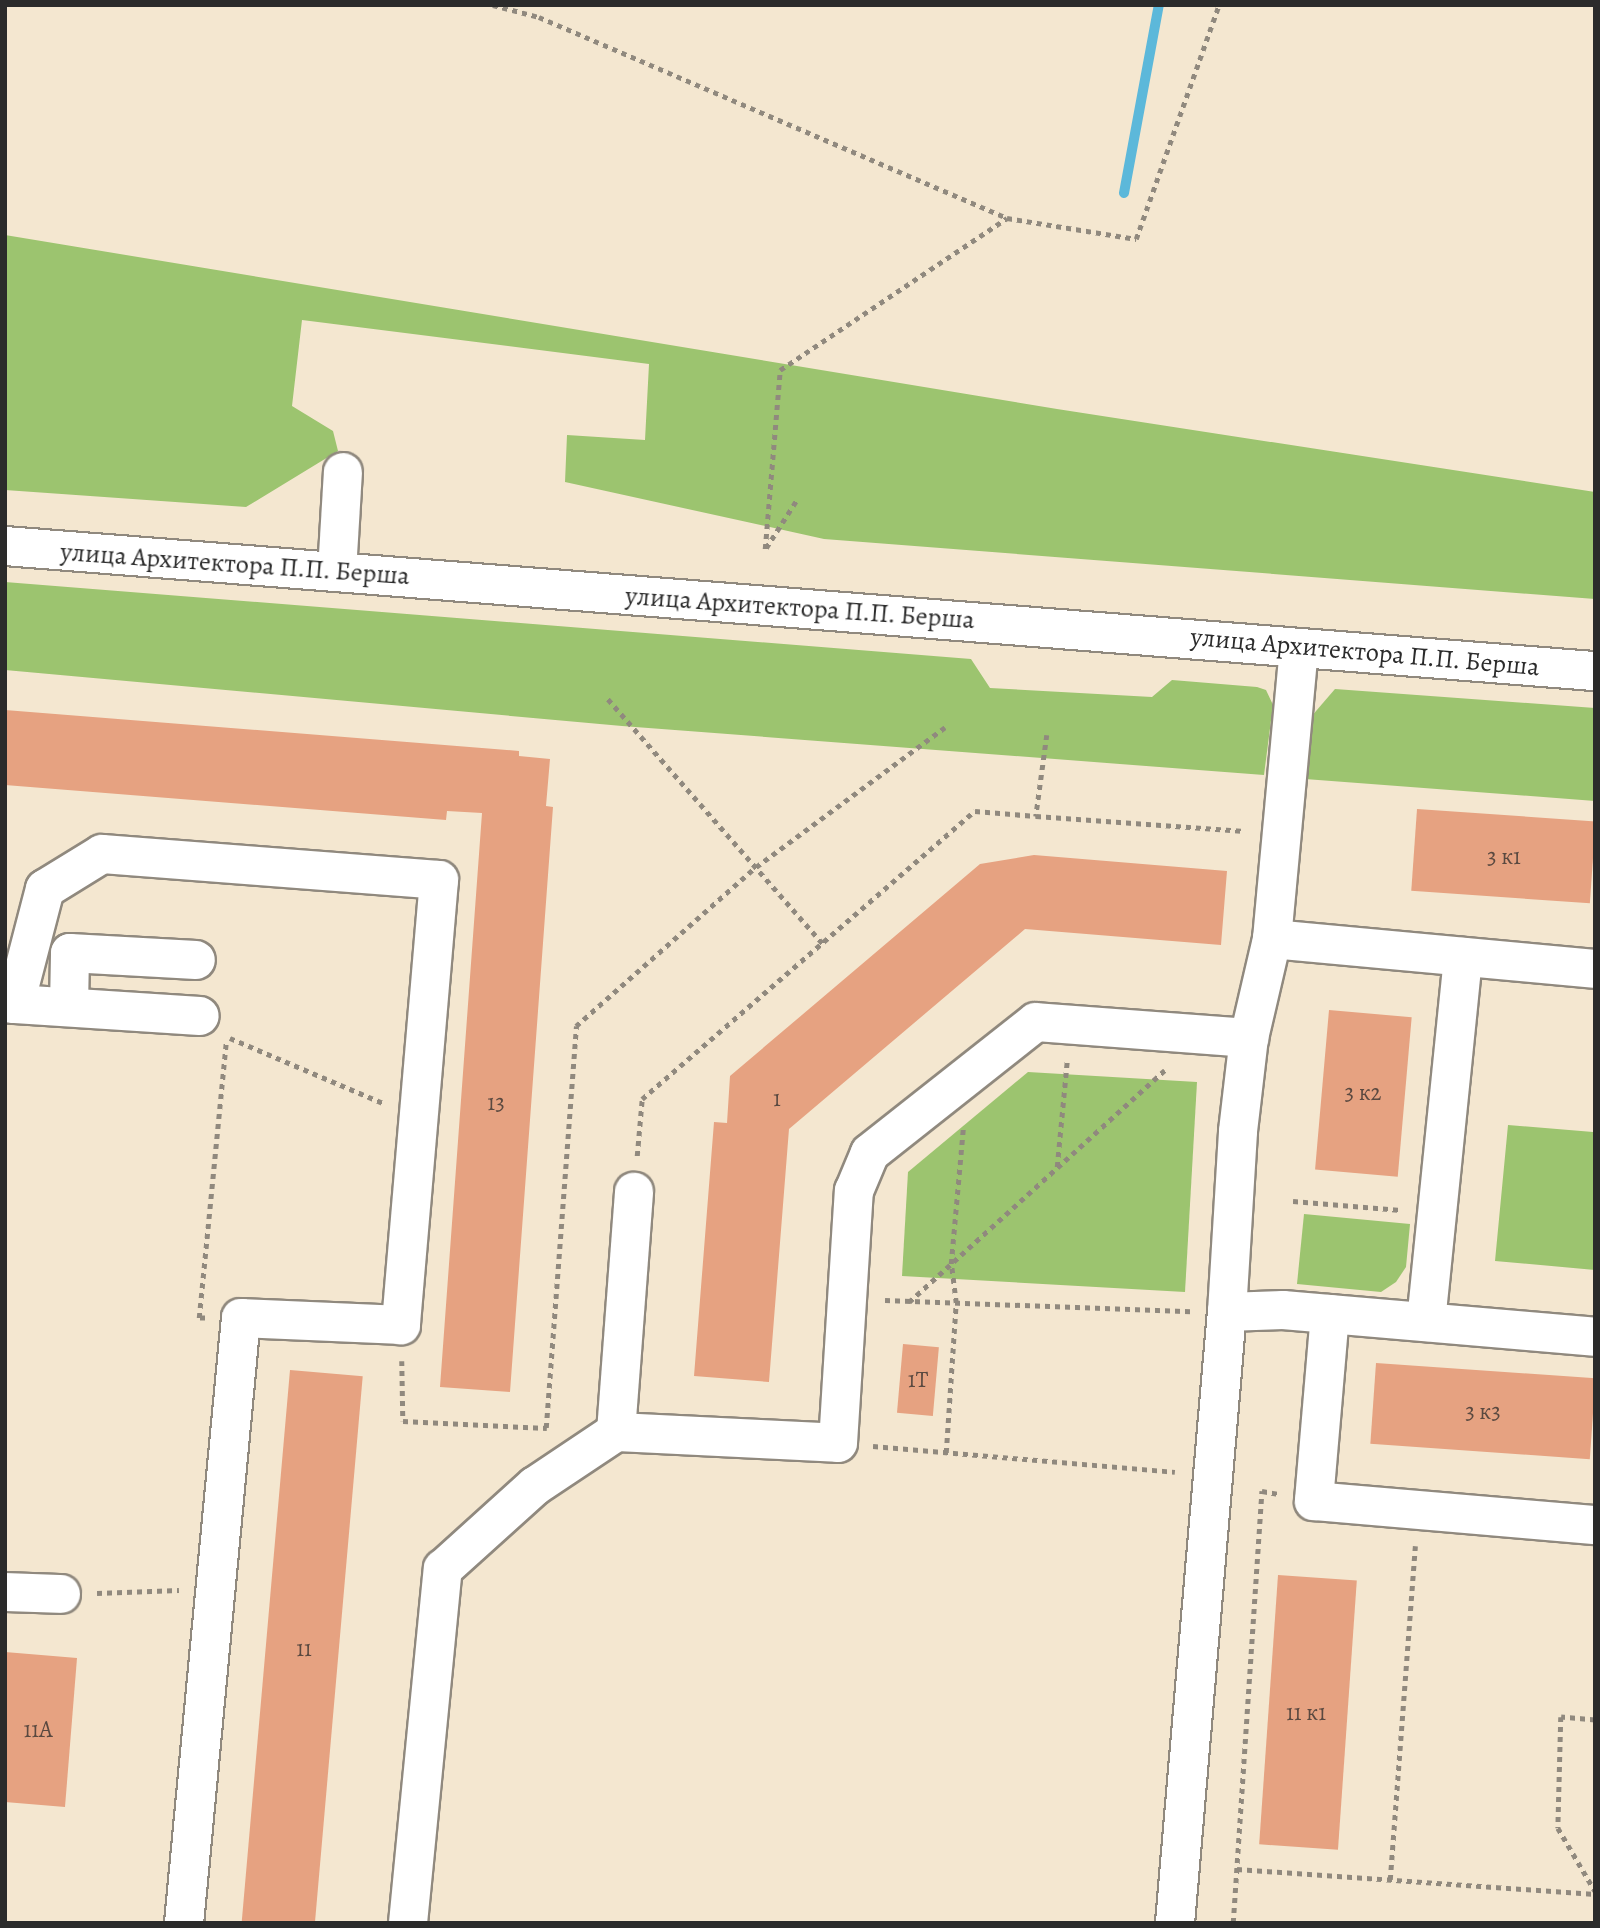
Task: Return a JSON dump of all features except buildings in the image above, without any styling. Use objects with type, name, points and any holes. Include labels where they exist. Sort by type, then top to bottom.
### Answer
[{"type":"street","points":[[337,572],[343,472]]},
{"type":"street","name":"улица Архитектора П.П. Берша","points":[[5,546],[1595,671]]},
{"type":"street","points":[[1175,1923],[1249,1038],[1272,939],[1299,648]]},
{"type":"street","points":[[184,1923],[241,1318],[401,1325],[439,880],[102,854],[45,889],[10,1003],[200,1016]]},
{"type":"street","points":[[1272,939],[1595,969]]},
{"type":"street","points":[[69,1007],[70,953],[196,960]]},
{"type":"street","points":[[1426,1322],[1464,957]]},
{"type":"street","points":[[408,1923],[443,1569],[535,1486],[616,1432],[838,1443],[854,1191],[870,1153],[1036,1022],[1249,1038]]},
{"type":"street","points":[[616,1432],[634,1192]]},
{"type":"street","points":[[1227,1312],[1330,1314],[1595,1337]]},
{"type":"street","points":[[1330,1314],[1314,1501],[1595,1525]]},
{"type":"street","points":[[5,1592],[61,1594]]},
{"type":"path","points":[[493,5],[539,17],[1007,218],[1136,239],[1219,5]]},
{"type":"path","points":[[799,498],[765,549],[780,370],[1007,218]]},
{"type":"path","points":[[608,699],[823,944]]},
{"type":"path","points":[[546,1428],[576,1026],[755,867],[946,727]]},
{"type":"path","points":[[1036,816],[1047,735]]},
{"type":"path","points":[[634,1192],[642,1099],[975,811],[1282,834]]},
{"type":"path","points":[[1057,1168],[1071,1025]]},
{"type":"path","points":[[909,1302],[1204,1035]]},
{"type":"path","points":[[241,1318],[199,1318],[226,1036],[419,1118]]},
{"type":"path","points":[[946,1452],[956,1303],[951,1264],[968,1076]]},
{"type":"path","points":[[1293,1201],[1404,1210]]},
{"type":"path","points":[[846,1298],[1227,1312]]},
{"type":"path","points":[[401,1325],[403,1421],[557,1429]]},
{"type":"path","points":[[838,1443],[1214,1475],[1262,1491],[1314,1501]]},
{"type":"path","points":[[1233,1923],[1262,1491]]},
{"type":"path","points":[[1390,1880],[1417,1510]]},
{"type":"path","points":[[61,1594],[215,1589]]},
{"type":"path","points":[[1595,1720],[1560,1717],[1558,1828],[1595,1893]]},
{"type":"path","points":[[1237,1869],[1595,1893]]},
{"type":"green space","points":[[5,235],[1057,409],[1595,492],[1595,599],[824,539],[565,482],[567,435],[645,440],[649,364],[302,320],[292,406],[333,431],[338,451],[246,507],[5,490]]},
{"type":"green space","points":[[5,582],[971,659],[990,688],[1152,697],[1172,680],[1257,687],[1266,690],[1273,705],[1264,775],[622,726],[5,670]]},
{"type":"green space","points":[[1335,689],[1595,708],[1595,801],[1305,779],[1310,718]]},
{"type":"green space","points":[[1028,1072],[1197,1082],[1185,1292],[902,1276],[908,1172]]},
{"type":"green space","points":[[1595,1118],[1595,1270],[1495,1261],[1508,1125],[1593,1132]]},
{"type":"green space","points":[[1304,1214],[1410,1224],[1406,1267],[1396,1282],[1381,1292],[1297,1284]]},
{"type":"waterway","points":[[1124,193],[1159,5]]}]
